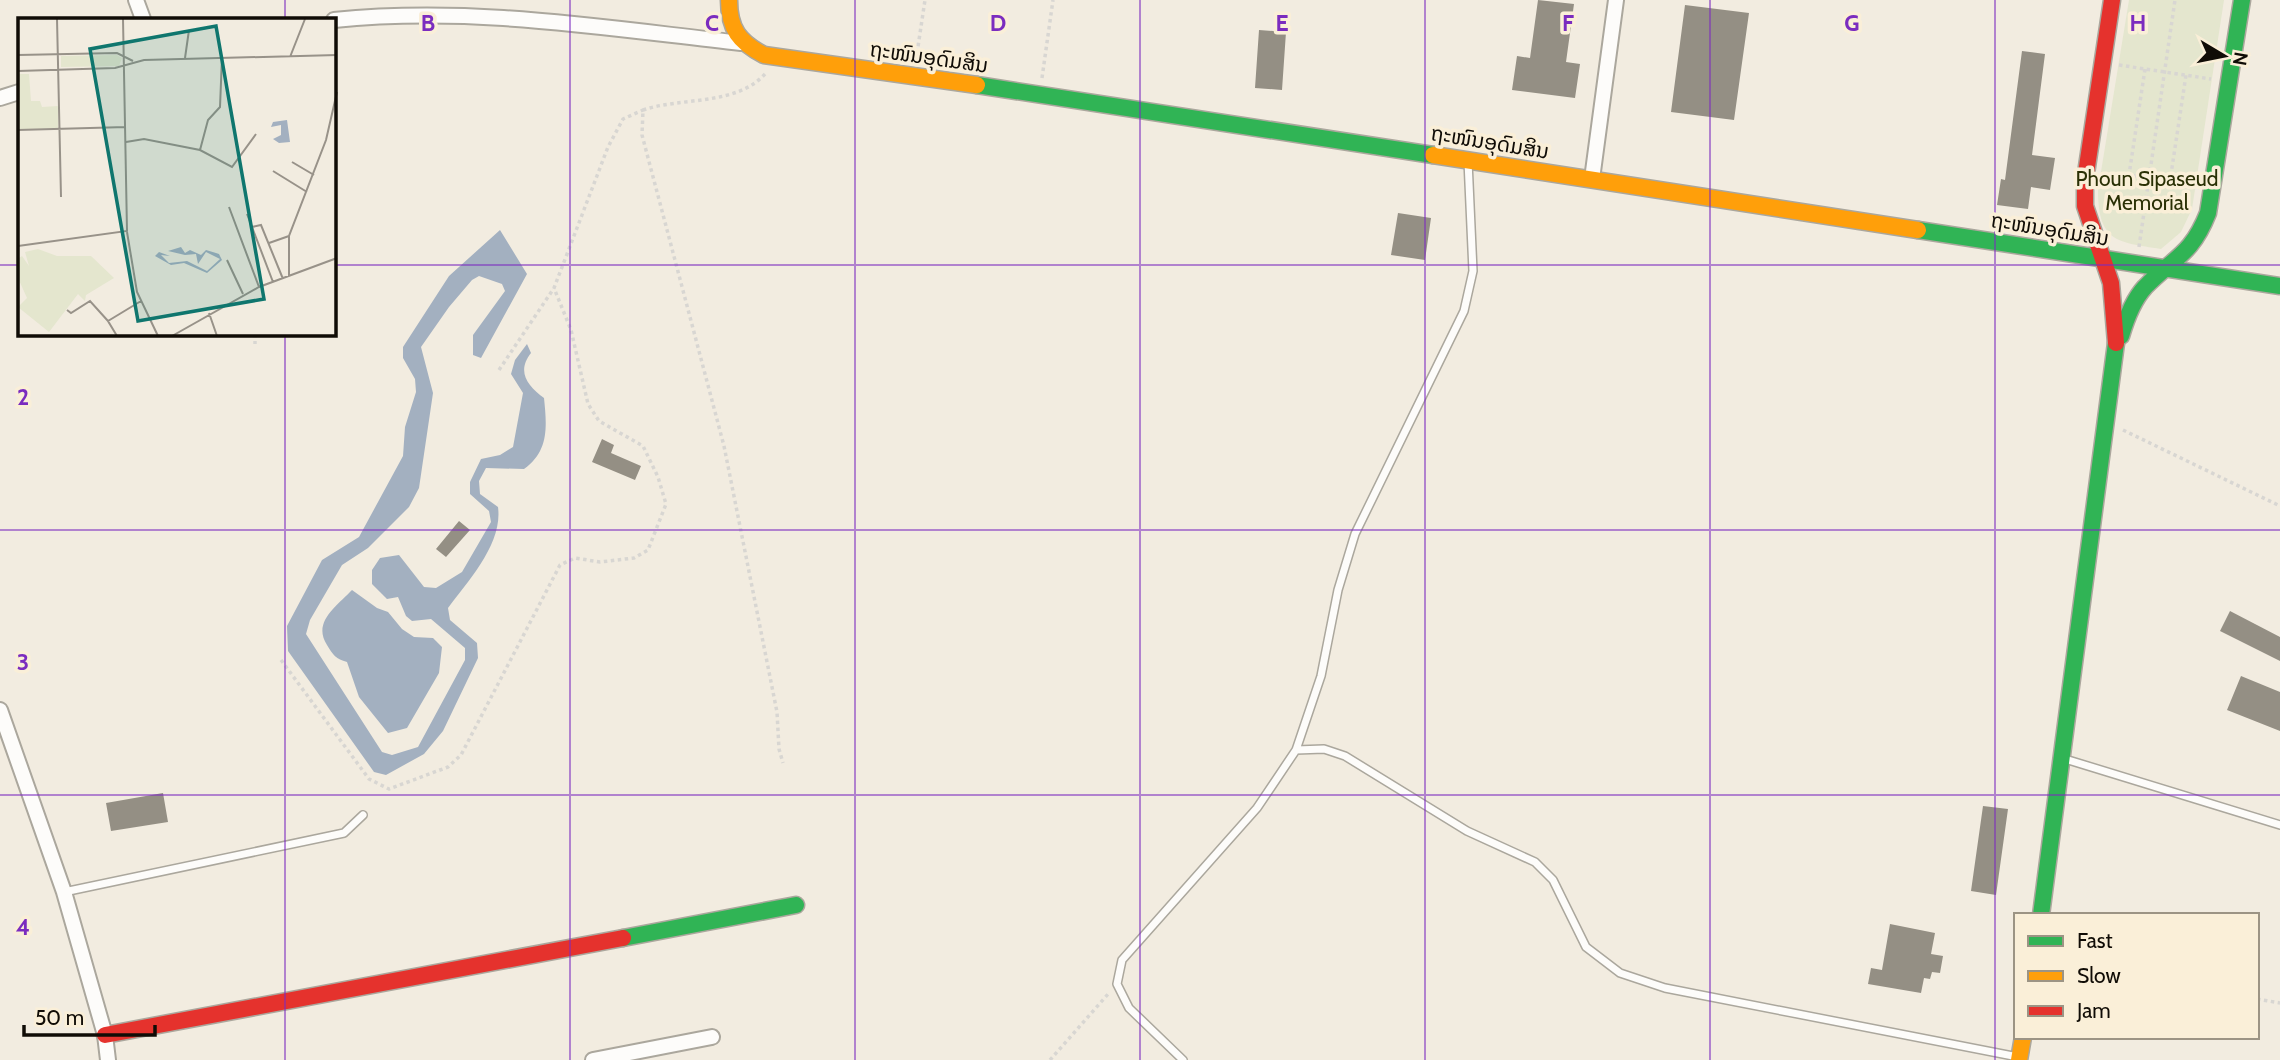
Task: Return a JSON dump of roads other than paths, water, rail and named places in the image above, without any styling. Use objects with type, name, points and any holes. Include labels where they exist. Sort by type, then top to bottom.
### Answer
[{"type":"street","points":[[135,0],[143,18]]},
{"type":"street","points":[[729,0],[727,21],[741,43]]},
{"type":"street","points":[[1592,179],[1616,0]]},
{"type":"street","points":[[2041,913],[2064,758],[2116,350],[2116,312],[2111,283],[2085,206],[2085,180],[2112,0]]},
{"type":"street","points":[[2116,350],[2128,314],[2144,288],[2187,252],[2199,236],[2208,213],[2242,0]]},
{"type":"street","points":[[336,20],[393,14],[550,19],[741,43]]},
{"type":"street","name":"ຖະໜົນອຸດົມສິນ","points":[[741,43],[764,55],[1039,94],[2280,286]]},
{"type":"street","points":[[0,98],[18,92]]},
{"type":"street","points":[[0,710],[64,892],[105,1035],[108,1060]]},
{"type":"street","points":[[105,1035],[796,905]]},
{"type":"street","points":[[596,1060],[712,1037]]},
{"type":"street","points":[[2020,1059],[2023,1039]]},
{"type":"lane","points":[[1183,1060],[1129,1008],[1117,984],[1122,960],[1257,808],[1297,750],[1321,676],[1338,590],[1355,534],[1464,312],[1473,271],[1468,160]]},
{"type":"lane","points":[[1297,750],[1324,749],[1345,756],[1467,831],[1535,862],[1553,880],[1586,947],[1620,973],[1665,988],[2020,1059]]},
{"type":"lane","points":[[2064,758],[2280,825]]},
{"type":"lane","points":[[64,892],[344,833],[363,815]]},
{"type":"water","points":[[500,230],[527,274],[481,358],[473,355],[473,335],[505,291],[502,284],[479,276],[472,280],[449,307],[421,347],[433,393],[419,488],[409,507],[368,548],[342,565],[310,620],[306,634],[382,752],[392,755],[418,747],[465,660],[465,648],[431,619],[412,621],[406,616],[398,597],[387,599],[372,584],[372,570],[380,558],[399,555],[424,587],[436,588],[462,572],[491,522],[489,511],[470,494],[470,482],[481,459],[500,455],[513,447],[523,393],[511,374],[515,360],[527,344],[531,353],[524,372],[533,389],[544,398],[546,428],[542,446],[524,469],[486,468],[479,481],[480,494],[498,507],[495,534],[483,561],[448,608],[450,620],[477,643],[478,658],[443,731],[424,754],[386,775],[374,772],[288,651],[287,626],[322,560],[359,537],[403,456],[405,427],[416,392],[415,379],[403,358],[403,347],[449,276]]},
{"type":"water","points":[[352,590],[377,608],[388,612],[402,629],[414,637],[433,638],[442,647],[439,673],[407,728],[388,733],[359,697],[347,662],[333,654],[323,637],[322,629],[328,615]]},
{"type":"park label","name":"Phoun Sipaseud Memorial","points":[[2147,190]]}]
